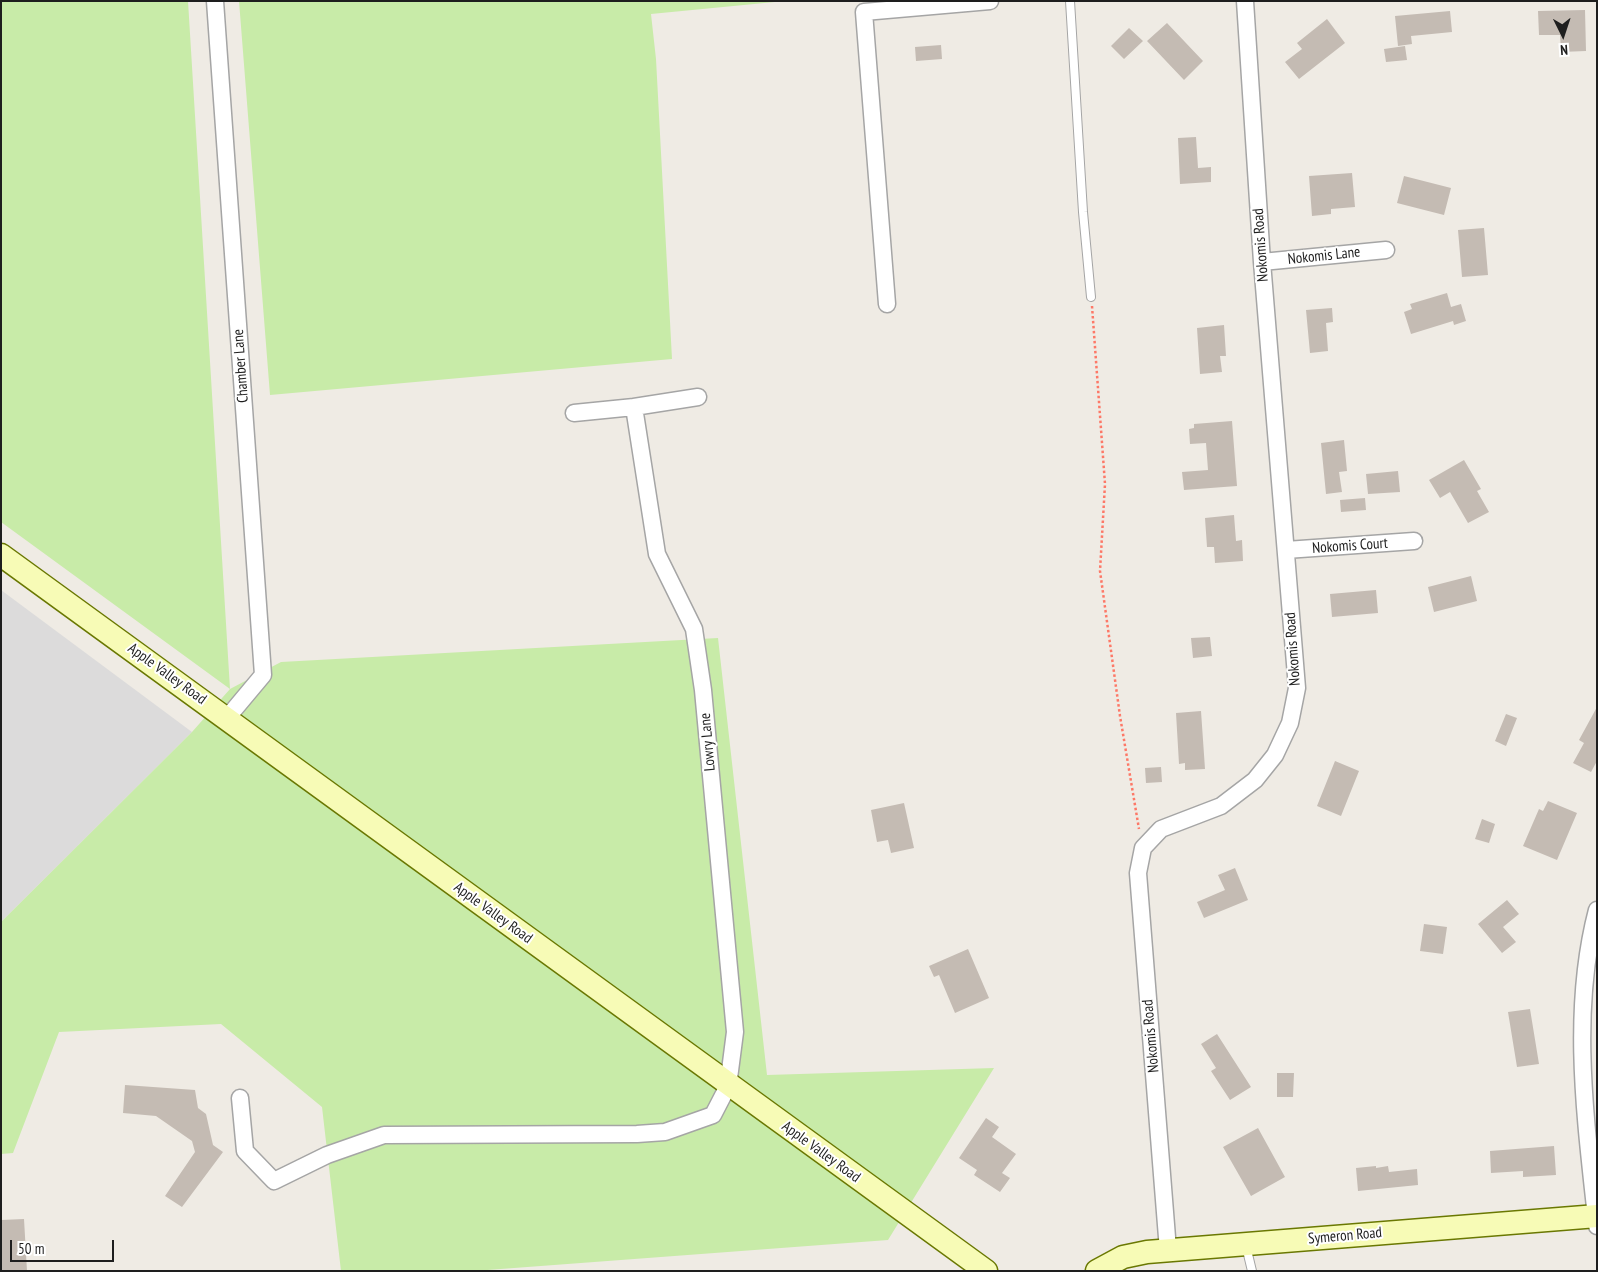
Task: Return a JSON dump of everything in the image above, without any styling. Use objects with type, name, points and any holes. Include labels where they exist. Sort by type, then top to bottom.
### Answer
[{"type":"main road","name":"Apple Valley Road","points":[[1,555],[227,718],[728,1086],[986,1271]]},
{"type":"main road","name":"Symeron Road","points":[[1097,1271],[1124,1257],[1168,1250],[1596,1219]]},
{"type":"street","name":"Chamber Lane","points":[[215,1],[263,675],[227,718]]},
{"type":"street","points":[[887,304],[864,12],[990,1]]},
{"type":"street","name":"Nokomis Road","points":[[1168,1250],[1138,872],[1143,848],[1160,829],[1221,806],[1255,780],[1275,756],[1290,723],[1297,688],[1262,262],[1245,1]]},
{"type":"street","name":"Nokomis Lane","points":[[1262,262],[1386,250]]},
{"type":"street","points":[[574,413],[634,407],[698,397]]},
{"type":"street","name":"Lowry Lane","points":[[240,1098],[245,1150],[274,1181],[327,1155],[384,1135],[637,1134],[665,1132],[713,1115],[728,1086],[736,1032],[703,690],[694,629],[657,554],[634,407]]},
{"type":"street","name":"Nokomis Court","points":[[1286,550],[1414,541]]},
{"type":"street","points":[[1596,1219],[1582,1051],[1583,999],[1591,932],[1597,910]]},
{"type":"lane","points":[[1070,1],[1083,212],[1091,297]]},
{"type":"lane","points":[[1246,1244],[1252,1271]]},
{"type":"path","points":[[1091,297],[1105,484],[1100,571],[1120,716],[1143,848]]},
{"type":"shaded area","points":[[1,590],[192,732],[1,922]]},
{"type":"green space","points":[[1,1],[188,1],[230,689],[1,522]]},
{"type":"green space","points":[[239,1],[785,1],[651,14],[656,59],[672,359],[270,395]]},
{"type":"green space","points":[[718,638],[767,1075],[994,1068],[888,1240],[474,1271],[341,1271],[322,1107],[221,1024],[59,1032],[13,1153],[1,1154],[1,922],[192,732],[230,689],[281,662]]},
{"type":"building","points":[[1585,10],[1586,51],[1561,52],[1560,35],[1539,35],[1538,11]]},
{"type":"building","points":[[1450,11],[1452,32],[1411,36],[1412,44],[1398,46],[1395,16]]},
{"type":"building","points":[[1327,19],[1345,43],[1299,79],[1285,62],[1302,49],[1297,43]]},
{"type":"building","points":[[1167,23],[1203,61],[1184,80],[1147,41]]},
{"type":"building","points":[[1129,28],[1143,41],[1124,59],[1111,46]]},
{"type":"building","points":[[941,45],[942,59],[916,61],[915,47]]},
{"type":"building","points":[[1405,46],[1407,60],[1386,62],[1384,49]]},
{"type":"building","points":[[1196,137],[1198,168],[1211,167],[1211,182],[1180,184],[1178,138]]},
{"type":"building","points":[[1352,173],[1355,207],[1331,209],[1331,214],[1312,216],[1309,176]]},
{"type":"building","points":[[1404,176],[1451,188],[1444,215],[1397,203]]},
{"type":"building","points":[[1484,228],[1488,275],[1462,277],[1458,230]]},
{"type":"building","points":[[1447,293],[1451,307],[1461,304],[1466,321],[1454,325],[1453,321],[1411,334],[1404,312],[1412,309],[1410,304]]},
{"type":"building","points":[[1332,308],[1333,322],[1326,323],[1328,351],[1310,353],[1306,310]]},
{"type":"building","points":[[1224,325],[1226,356],[1220,356],[1222,372],[1200,374],[1197,328]]},
{"type":"building","points":[[1232,421],[1237,486],[1184,490],[1182,472],[1208,470],[1206,443],[1190,444],[1189,429],[1194,428],[1194,424]]},
{"type":"building","points":[[1344,440],[1347,471],[1339,472],[1342,492],[1326,494],[1321,443]]},
{"type":"building","points":[[1464,460],[1481,489],[1477,491],[1489,512],[1468,523],[1450,492],[1440,498],[1429,480]]},
{"type":"building","points":[[1398,471],[1400,492],[1368,494],[1366,474]]},
{"type":"building","points":[[1365,498],[1366,510],[1341,512],[1340,500]]},
{"type":"building","points":[[1234,515],[1236,541],[1242,540],[1243,561],[1215,563],[1214,547],[1207,547],[1205,518]]},
{"type":"building","points":[[1471,576],[1477,601],[1434,612],[1428,587]]},
{"type":"building","points":[[1376,590],[1378,613],[1332,617],[1330,594]]},
{"type":"building","points":[[1210,637],[1212,656],[1193,658],[1191,638]]},
{"type":"building","points":[[1597,707],[1597,761],[1591,772],[1573,763],[1584,743],[1579,740]]},
{"type":"building","points":[[1201,711],[1205,769],[1185,770],[1185,763],[1179,764],[1176,713]]},
{"type":"building","points":[[1506,714],[1517,718],[1506,746],[1495,741]]},
{"type":"building","points":[[1335,761],[1359,771],[1341,816],[1317,806]]},
{"type":"building","points":[[1161,767],[1162,782],[1146,783],[1145,768]]},
{"type":"building","points":[[1548,801],[1577,813],[1557,860],[1523,846],[1539,809],[1543,811]]},
{"type":"building","points":[[904,803],[914,848],[891,853],[888,840],[877,842],[871,810]]},
{"type":"building","points":[[1482,819],[1495,824],[1489,843],[1475,839]]},
{"type":"building","points":[[1235,868],[1248,900],[1204,918],[1197,902],[1225,890],[1218,875]]},
{"type":"building","points":[[1507,900],[1519,914],[1503,927],[1516,942],[1502,953],[1478,924]]},
{"type":"building","points":[[1424,924],[1447,927],[1443,954],[1420,951]]},
{"type":"building","points":[[968,949],[989,998],[955,1013],[939,975],[934,977],[929,966]]},
{"type":"building","points":[[1530,1009],[1539,1064],[1517,1067],[1508,1012]]},
{"type":"building","points":[[1217,1034],[1251,1087],[1230,1100],[1211,1071],[1216,1068],[1201,1044]]},
{"type":"building","points":[[1277,1073],[1294,1073],[1293,1097],[1277,1097]]},
{"type":"building","points":[[125,1085],[195,1090],[198,1108],[206,1114],[213,1145],[223,1152],[182,1207],[165,1196],[195,1152],[192,1141],[156,1116],[123,1113]]},
{"type":"building","points":[[986,1118],[999,1127],[992,1137],[1016,1154],[1002,1173],[1010,1178],[1000,1192],[974,1175],[977,1170],[959,1158]]},
{"type":"building","points":[[1258,1128],[1285,1177],[1251,1196],[1223,1147]]},
{"type":"building","points":[[1554,1146],[1556,1175],[1523,1177],[1523,1171],[1491,1173],[1490,1151]]},
{"type":"building","points":[[1376,1166],[1376,1168],[1388,1166],[1389,1172],[1417,1169],[1418,1185],[1358,1191],[1356,1168]]},
{"type":"building","points":[[24,1219],[27,1271],[2,1271],[1,1220]]}]
